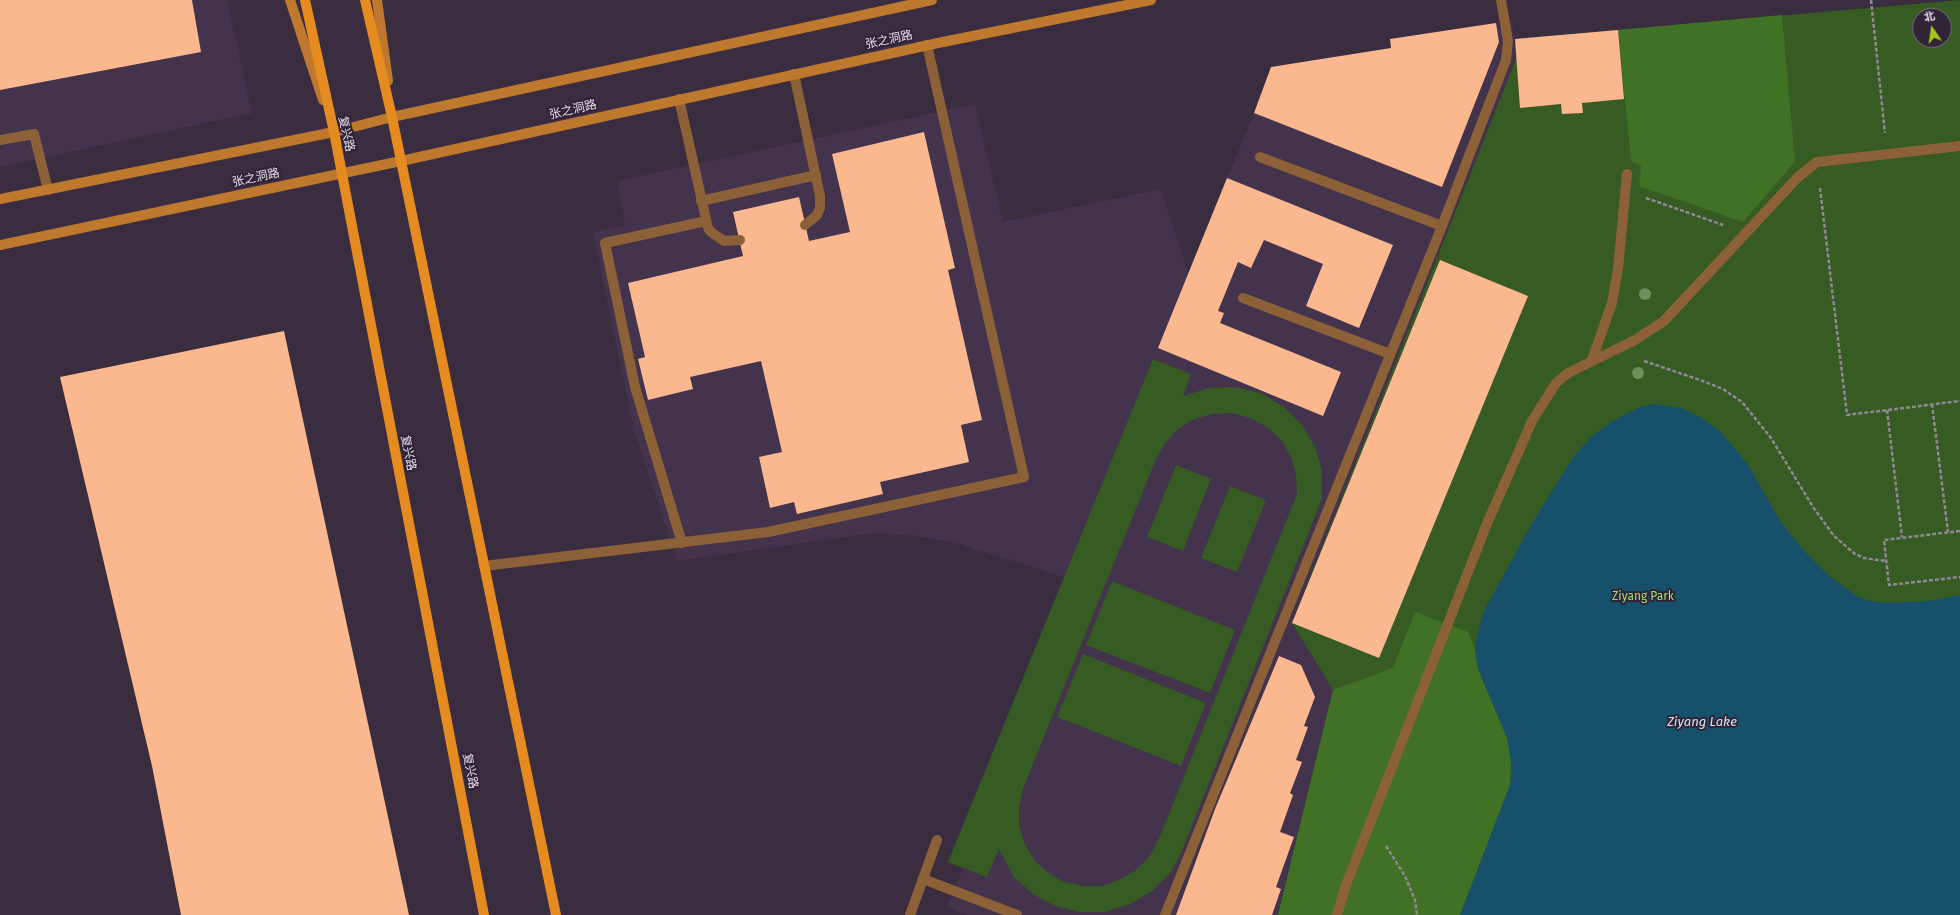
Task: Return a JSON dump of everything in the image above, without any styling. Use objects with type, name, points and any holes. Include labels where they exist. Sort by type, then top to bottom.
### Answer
[{"type":"main road","name":"复兴路","points":[[290,0],[334,132],[484,915]]},
{"type":"main road","points":[[305,0],[334,132]]},
{"type":"main road","points":[[364,0],[392,117],[556,915]]},
{"type":"main road","points":[[377,0],[392,117]]},
{"type":"main road","points":[[0,199],[334,132],[392,117],[932,0]]},
{"type":"main road","name":"张之洞路","points":[[0,245],[341,174],[927,45],[1151,0]]},
{"type":"street","points":[[1165,915],[1442,226],[1506,60],[1508,41],[1501,0]]},
{"type":"street","points":[[484,566],[768,532],[1024,477],[927,45]]},
{"type":"street","points":[[794,74],[820,196],[820,208],[812,220],[805,225]]},
{"type":"street","points":[[678,99],[706,221],[711,232],[716,237],[724,241],[740,240]]},
{"type":"street","points":[[0,140],[34,134],[48,190]]},
{"type":"street","points":[[1337,915],[1346,885],[1486,526],[1532,421],[1556,383],[1568,373],[1635,340],[1664,321],[1798,177],[1817,162],[1960,146]]},
{"type":"street","points":[[1260,156],[1442,226]]},
{"type":"street","points":[[1592,360],[1612,304],[1618,269],[1627,174]]},
{"type":"street","points":[[701,201],[816,175]]},
{"type":"street","points":[[682,543],[635,387],[606,243],[706,221]]},
{"type":"street","points":[[1243,298],[1390,354]]},
{"type":"street","points":[[910,915],[937,840]]},
{"type":"street","points":[[923,879],[1017,915]]},
{"type":"path","points":[[1871,0],[1887,153]]},
{"type":"path","points":[[1817,162],[1847,415],[1960,401]]},
{"type":"path","points":[[1625,191],[1746,234]]},
{"type":"path","points":[[1614,350],[1700,380],[1722,390],[1742,402],[1771,438],[1813,507],[1834,536],[1856,554],[1864,558],[1887,561]]},
{"type":"path","points":[[1932,404],[1948,532]]},
{"type":"path","points":[[1887,410],[1902,537]]},
{"type":"path","points":[[1960,530],[1884,540],[1890,585],[1960,577]]},
{"type":"path","points":[[1371,821],[1404,876],[1415,900],[1417,915]]},
{"type":"shaded area","points":[[0,0],[227,0],[252,113],[0,167]]},
{"type":"shaded area","points":[[1512,20],[1516,59],[1292,623],[1333,690],[1278,915],[968,915],[947,907],[963,868],[948,862],[1064,577],[959,544],[917,536],[875,533],[677,561],[634,431],[593,232],[625,225],[617,181],[975,104],[1003,222],[1161,189],[1188,273],[1254,113],[1442,187],[1499,42],[1496,23]]},
{"type":"green space","name":"Ziyang Park","points":[[1960,0],[1960,915],[1278,915],[1333,690],[1292,623],[1516,59],[1515,39]]},
{"type":"green space","points":[[1782,15],[1795,162],[1743,222],[1639,186],[1641,166],[1631,161],[1618,30]]},
{"type":"green space","points":[[1153,359],[1191,374],[1183,396],[1209,388],[1235,387],[1260,393],[1283,406],[1301,424],[1315,446],[1322,471],[1322,499],[1181,853],[1170,873],[1152,891],[1130,904],[1105,912],[1080,912],[1055,906],[1033,894],[1014,877],[999,849],[987,877],[948,862]],"holes":[[[1232,413],[1250,418],[1267,427],[1281,440],[1291,456],[1296,474],[1297,494],[1158,841],[1149,857],[1135,871],[1119,880],[1101,886],[1083,886],[1064,882],[1048,873],[1034,860],[1025,844],[1019,826],[1019,807],[1023,789],[1156,459],[1165,443],[1178,429],[1194,419],[1213,414]]]},
{"type":"green space","points":[[1176,465],[1211,479],[1183,551],[1147,537]]},
{"type":"green space","points":[[1230,486],[1266,500],[1237,572],[1201,558]]},
{"type":"green space","points":[[1112,581],[1235,630],[1210,693],[1086,645]]},
{"type":"green space","points":[[1415,612],[1468,632],[1475,649],[1478,669],[1507,738],[1511,753],[1510,785],[1460,915],[1278,915],[1333,690],[1393,668]]},
{"type":"green space","points":[[1083,654],[1206,703],[1181,766],[1057,717]]},
{"type":"water","name":"Ziyang Lake","points":[[1654,404],[1681,408],[1702,418],[1721,432],[1748,465],[1780,521],[1803,550],[1829,576],[1858,597],[1870,601],[1887,603],[1931,601],[1960,595],[1960,915],[1460,915],[1510,785],[1512,768],[1507,738],[1478,669],[1475,649],[1477,635],[1484,611],[1534,520],[1574,456],[1593,435],[1614,420],[1640,407]]},
{"type":"building","points":[[0,0],[192,0],[201,52],[0,90]]},
{"type":"building","points":[[1496,23],[1499,42],[1442,187],[1254,113],[1271,67],[1391,48],[1390,39]]},
{"type":"building","points":[[1618,30],[1624,99],[1582,103],[1583,113],[1562,114],[1561,104],[1520,108],[1515,39]]},
{"type":"building","points":[[924,132],[955,268],[948,270],[982,420],[961,425],[969,462],[880,482],[883,494],[797,514],[794,502],[770,508],[759,457],[782,452],[761,361],[690,377],[693,389],[648,400],[638,359],[645,357],[628,283],[743,256],[733,212],[799,197],[809,241],[850,232],[832,154]]},
{"type":"building","points":[[1227,178],[1393,245],[1359,328],[1306,306],[1323,264],[1264,240],[1251,268],[1238,262],[1218,311],[1224,313],[1220,323],[1341,372],[1323,416],[1158,348]]},
{"type":"building","points":[[1440,260],[1528,296],[1379,658],[1292,623]]},
{"type":"building","points":[[284,331],[409,915],[181,915],[152,766],[60,377]]},
{"type":"building","points":[[1279,656],[1301,665],[1315,697],[1304,726],[1308,727],[1296,760],[1302,762],[1290,793],[1293,795],[1280,832],[1294,837],[1276,887],[1281,889],[1272,915],[1176,915],[1215,809]]}]
